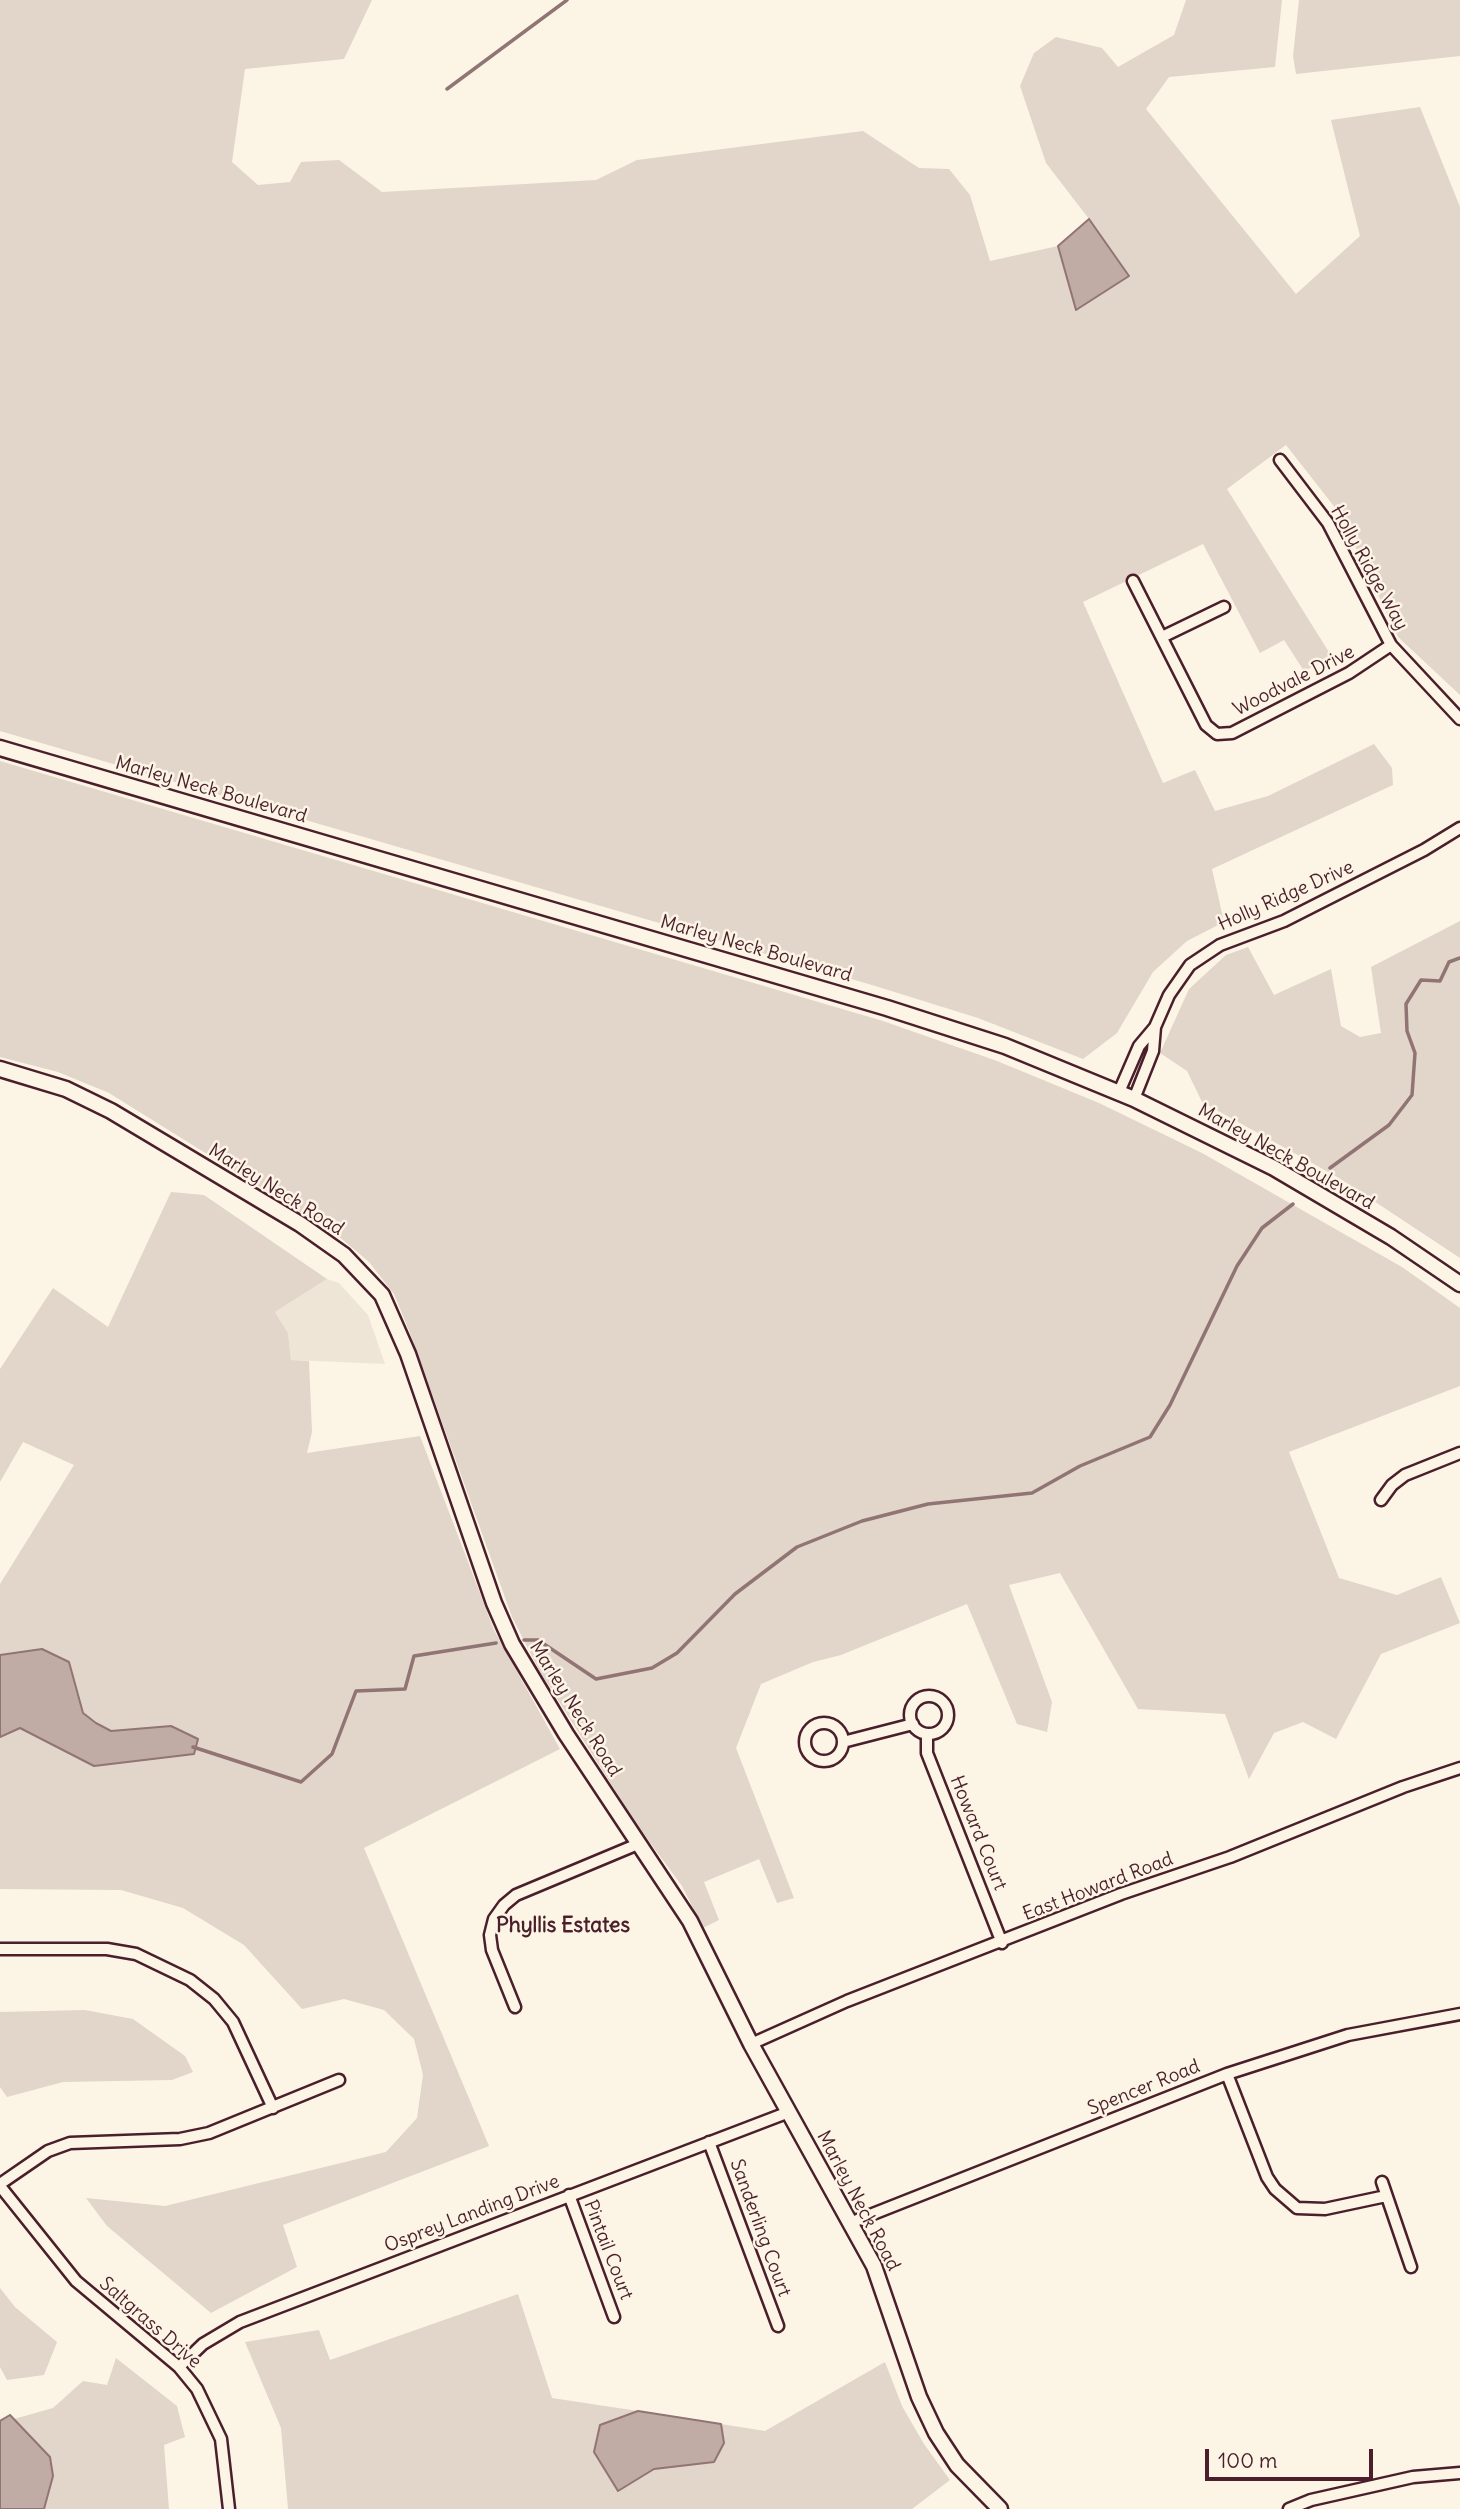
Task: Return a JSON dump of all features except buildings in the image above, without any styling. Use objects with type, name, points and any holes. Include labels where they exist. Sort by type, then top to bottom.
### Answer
[{"type":"street","name":"Holly Ridge Way","points":[[1280,460],[1328,523],[1391,645],[1460,719]]},
{"type":"street","name":"Woodvale Drive","points":[[1133,581],[1211,731],[1225,734],[1349,673],[1391,645]]},
{"type":"street","points":[[1162,637],[1224,607]]},
{"type":"street","name":"Marley Neck Boulevard","points":[[0,748],[899,1011],[1005,1046],[1133,1098],[1274,1168],[1391,1237],[1460,1284]]},
{"type":"street","name":"Holly Ridge Drive","points":[[1119,1092],[1139,1046],[1155,1027],[1178,979],[1205,954],[1220,945],[1284,921],[1424,850],[1460,828]]},
{"type":"street","name":"Holly Ridge Drive","points":[[1133,1098],[1153,1051],[1155,1027]]},
{"type":"street","name":"Marley Neck Road","points":[[0,1069],[66,1089],[100,1104],[300,1224],[366,1275],[382,1296],[408,1353],[490,1591],[512,1644],[566,1734],[690,1921],[751,2044],[874,2266],[919,2397],[936,2434],[957,2465],[1000,2509]]},
{"type":"street","points":[[1381,1500],[1392,1485],[1405,1475],[1460,1453]]},
{"type":"street","points":[[936,1697],[947,1710],[948,1719],[944,1727],[927,1734],[913,1724],[910,1716],[918,1700],[936,1697]]},
{"type":"street","points":[[843,1742],[913,1724]]},
{"type":"street","name":"Howard Court","points":[[927,1734],[927,1754],[1002,1943]]},
{"type":"street","name":"East Howard Road","points":[[751,2044],[846,2001],[1002,1943],[1121,1894],[1230,1857],[1403,1787],[1460,1768]]},
{"type":"street","points":[[515,2007],[492,1950],[490,1935],[494,1919],[504,1905],[516,1895],[638,1844]]},
{"type":"street","points":[[0,1950],[107,1949],[136,1954],[181,1975],[214,1999],[233,2022],[273,2108]]},
{"type":"street","name":"Spencer Road","points":[[850,2223],[1227,2074],[1348,2035],[1460,2014]]},
{"type":"street","points":[[1227,2074],[1268,2177],[1275,2189],[1297,2208],[1325,2209],[1386,2196]]},
{"type":"street","points":[[0,2185],[48,2151],[70,2143],[180,2139],[209,2133],[339,2080]]},
{"type":"street","name":"Osprey Landing Drive","points":[[179,2367],[203,2344],[240,2322],[789,2112]]},
{"type":"street","name":"Sanderling Court","points":[[709,2143],[778,2326]]},
{"type":"street","points":[[1381,2182],[1410,2267]]},
{"type":"street","name":"Saltgrass Drive","points":[[0,2185],[76,2281],[179,2367],[197,2389],[221,2439],[229,2509]]},
{"type":"street","name":"Pintail Court","points":[[569,2195],[614,2317]]},
{"type":"street","points":[[1289,2509],[1311,2500],[1413,2477],[1460,2473]]},
{"type":"shaded area","points":[[0,0],[372,0],[344,59],[245,69],[232,162],[258,185],[290,182],[301,162],[339,160],[382,192],[596,180],[637,160],[863,131],[919,168],[949,169],[970,195],[990,261],[1058,246],[1076,310],[1089,219],[1046,163],[1020,86],[1034,53],[1056,37],[1102,48],[1118,67],[1174,35],[1186,0],[1282,0],[1275,67],[1169,77],[1146,109],[1296,294],[1360,236],[1331,120],[1420,107],[1460,207],[1460,695],[1398,637],[1340,514],[1286,445],[1227,489],[1332,657],[1304,671],[1284,640],[1260,653],[1203,544],[1083,602],[1163,783],[1195,770],[1215,811],[1268,796],[1374,744],[1392,768],[1393,785],[1212,869],[1224,922],[1187,941],[1153,972],[1117,1033],[1083,1059],[978,1018],[872,985],[0,731]]},
{"type":"shaded area","points":[[1299,0],[1460,0],[1460,56],[1296,74],[1293,56]]},
{"type":"shaded area","points":[[1089,219],[1129,276],[1076,310],[1058,246]]},
{"type":"shaded area","points":[[0,761],[883,1021],[997,1061],[1099,1103],[1202,1153],[1402,1267],[1460,1308],[1460,1386],[1289,1452],[1339,1578],[1397,1595],[1441,1577],[1460,1623],[1381,1654],[1336,1739],[1303,1722],[1274,1733],[1249,1779],[1225,1714],[1138,1709],[1060,1573],[1009,1585],[1052,1702],[1047,1732],[1017,1724],[967,1604],[841,1655],[813,1662],[761,1684],[736,1748],[794,1898],[777,1903],[759,1859],[704,1882],[719,1920],[703,1928],[682,1886],[637,1825],[539,1670],[512,1617],[410,1333],[394,1294],[369,1262],[337,1235],[109,1093],[58,1072],[0,1057]]},
{"type":"shaded area","points":[[1460,921],[1460,1258],[1339,1178],[1202,1102],[1187,1071],[1160,1053],[1189,989],[1226,955],[1248,947],[1274,995],[1331,969],[1341,1026],[1360,1037],[1381,1033],[1371,967]]},
{"type":"shaded area","points":[[171,1192],[204,1195],[327,1279],[275,1312],[288,1333],[291,1360],[309,1361],[312,1432],[307,1453],[420,1436],[494,1630],[560,1749],[364,1848],[489,2146],[283,2225],[297,2267],[211,2313],[107,2226],[86,2198],[165,2206],[386,2152],[417,2118],[423,2075],[414,2039],[384,2010],[344,1999],[302,2009],[244,1945],[183,1908],[121,1890],[0,1889],[0,1737],[19,1728],[95,1766],[171,1726],[111,1731],[83,1713],[69,1662],[42,1649],[0,1655],[0,1584],[74,1465],[23,1442],[0,1482],[0,1369],[53,1288],[108,1327]]},
{"type":"shaded area","points":[[327,1279],[339,1283],[368,1315],[385,1364],[291,1360],[288,1333],[275,1312]]},
{"type":"shaded area","points":[[42,1649],[69,1662],[83,1713],[96,1723],[111,1731],[171,1726],[198,1739],[194,1754],[94,1766],[20,1728],[0,1737],[0,1655]]},
{"type":"shaded area","points":[[85,2010],[133,2019],[185,2056],[193,2072],[172,2080],[63,2082],[7,2097],[0,2087],[0,2012]]},
{"type":"shaded area","points":[[0,2288],[15,2307],[57,2342],[44,2375],[7,2380],[0,2367]]},
{"type":"shaded area","points":[[518,2294],[552,2398],[638,2411],[600,2425],[594,2452],[618,2491],[654,2469],[714,2462],[724,2443],[721,2424],[765,2431],[885,2362],[902,2406],[924,2444],[950,2480],[912,2509],[288,2509],[281,2428],[245,2342],[319,2330],[330,2360]]},
{"type":"shaded area","points":[[116,2358],[177,2406],[185,2437],[164,2445],[169,2509],[44,2509],[53,2476],[14,2419],[53,2408],[83,2381],[107,2385]]},
{"type":"shaded area","points":[[638,2411],[721,2424],[724,2443],[714,2462],[654,2469],[618,2491],[594,2452],[600,2425]]},
{"type":"shaded area","points":[[10,2415],[50,2457],[53,2476],[44,2509],[0,2509],[0,2421]]},
{"type":"waterway","points":[[447,89],[567,0]]},
{"type":"waterway","points":[[1330,1168],[1389,1125],[1412,1095],[1415,1053],[1407,1031],[1406,1004],[1421,980],[1440,981],[1449,962],[1460,958]]},
{"type":"waterway","points":[[524,1640],[538,1640],[596,1679],[652,1668],[677,1653],[735,1594],[797,1547],[862,1521],[928,1504],[1032,1493],[1080,1466],[1150,1437],[1170,1405],[1237,1266],[1262,1228],[1293,1204]]},
{"type":"waterway","points":[[193,1747],[301,1782],[332,1754],[356,1691],[405,1689],[414,1656],[496,1643]]},
{"type":"district","name":"Phyllis Estates","points":[[563,1926]]}]
